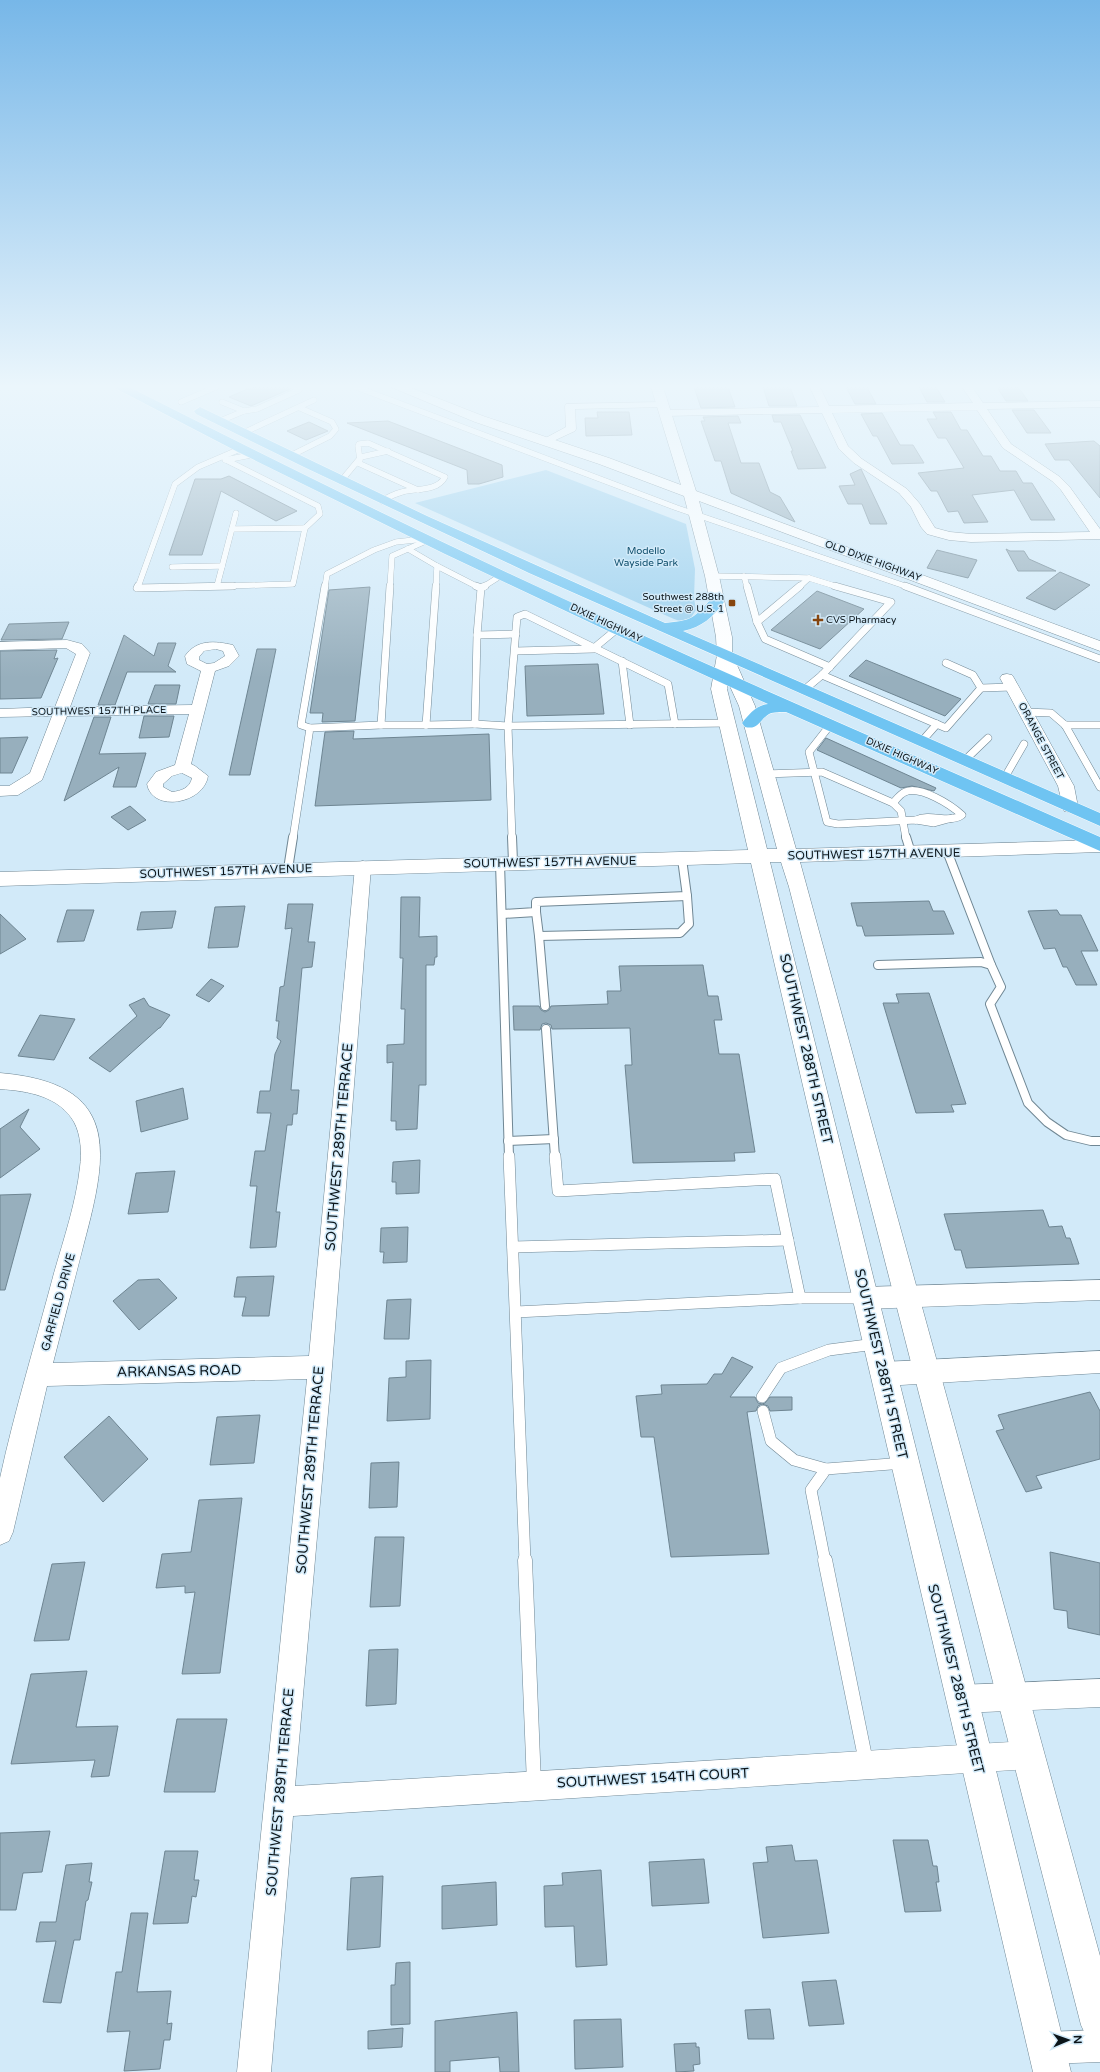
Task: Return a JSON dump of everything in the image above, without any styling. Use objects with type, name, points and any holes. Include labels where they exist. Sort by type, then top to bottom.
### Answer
[{"type":"highway","name":"DIXIE HIGHWAY","points":[[312,484],[618,629],[728,671],[804,690],[1005,777],[1070,807],[1099,816]]},
{"type":"highway","points":[[339,484],[356,489]]},
{"type":"highway","name":"DIXIE HIGHWAY","points":[[346,484],[662,627],[728,671],[790,706],[1100,845]]},
{"type":"highway","points":[[426,539],[446,539],[505,568],[553,578]]},
{"type":"highway","points":[[662,627],[682,627],[694,624],[700,621],[716,602]]},
{"type":"highway","points":[[740,723],[765,709],[790,706]]},
{"type":"street","name":"OLD DIXIE HIGHWAY","points":[[661,484],[1100,646]]},
{"type":"street","name":"SOUTHWEST 288TH STREET","points":[[687,484],[697,515],[712,576],[724,637],[728,671],[719,689],[740,723],[765,774],[789,856],[1100,2025]]},
{"type":"street","points":[[892,484],[903,491],[916,506],[927,527],[937,533],[971,538],[1099,535]]},
{"type":"street","points":[[1060,484],[1065,488],[1099,535]]},
{"type":"street","points":[[0,646],[67,644],[77,647],[83,653],[63,711],[37,776],[6,791]]},
{"type":"street","points":[[182,768],[209,668]]},
{"type":"street","name":"ORANGE STREET","points":[[1010,683],[1066,786],[1070,807]]},
{"type":"street","name":"SOUTHWEST 157TH PLACE","points":[[0,712],[197,709]]},
{"type":"street","name":"SOUTHWEST 288TH STREET","points":[[740,723],[760,857],[904,1463],[1050,2060]]},
{"type":"street","name":"SOUTHWEST 157TH AVENUE","points":[[0,878],[947,852],[1100,845]]},
{"type":"street","name":"SOUTHWEST 289TH TERRACE","points":[[254,2072],[320,1367],[363,867]]},
{"type":"street","name":"GARFIELD DRIVE","points":[[0,1081],[25,1083],[48,1090],[69,1101],[82,1115],[88,1127],[92,1153],[90,1176],[84,1204],[38,1374],[0,1532]]},
{"type":"street","points":[[866,1298],[1100,1290]]},
{"type":"street","points":[[884,1374],[1100,1362]]},
{"type":"street","name":"ARKANSAS ROAD","points":[[38,1374],[320,1367]]},
{"type":"street","points":[[961,1699],[1012,1698],[1100,1693]]},
{"type":"street","name":"SOUTHWEST 154TH COURT","points":[[279,1802],[1028,1755]]},
{"type":"street","points":[[1050,2060],[1100,2046]]},
{"type":"lane","points":[[175,484],[137,588],[293,584],[305,528],[320,514],[318,506],[273,484]]},
{"type":"lane","points":[[405,484],[418,490]]},
{"type":"lane","points":[[382,501],[404,491],[418,490],[439,484]]},
{"type":"lane","points":[[613,484],[697,515],[883,578],[1100,659]]},
{"type":"lane","points":[[216,586],[236,513]]},
{"type":"lane","points":[[232,529],[305,528]]},
{"type":"lane","points":[[381,725],[392,556],[408,550],[426,539]]},
{"type":"lane","points":[[426,539],[396,542],[374,550],[326,574],[300,725],[310,728],[381,725],[475,724],[508,726],[740,723]]},
{"type":"lane","points":[[408,550],[481,588]]},
{"type":"lane","points":[[172,567],[222,566]]},
{"type":"lane","points":[[426,725],[437,566]]},
{"type":"lane","points":[[481,588],[502,575]]},
{"type":"lane","points":[[712,576],[809,578],[891,602],[830,667],[804,690]]},
{"type":"lane","points":[[744,576],[757,622],[765,639],[830,667]]},
{"type":"lane","points":[[757,622],[809,578]]},
{"type":"lane","points":[[475,724],[477,635],[481,588]]},
{"type":"lane","points":[[534,1785],[508,1141],[503,914],[507,863],[508,726],[517,617],[525,614],[668,684],[675,724]]},
{"type":"lane","points":[[515,651],[595,648],[618,629]]},
{"type":"lane","points":[[477,635],[516,634]]},
{"type":"lane","points":[[622,662],[630,725]]},
{"type":"lane","points":[[946,663],[973,675],[981,688]]},
{"type":"lane","points":[[822,675],[946,728],[981,688],[1010,683]]},
{"type":"lane","points":[[1025,712],[1051,713],[1065,725],[1100,787]]},
{"type":"lane","points":[[831,724],[809,752],[827,822],[838,824],[916,820],[925,823],[944,823],[952,818],[960,818],[962,815],[953,807],[919,791],[904,792],[893,803]]},
{"type":"lane","points":[[922,741],[937,724]]},
{"type":"lane","points":[[1065,725],[1100,726]]},
{"type":"lane","points":[[288,869],[310,728]]},
{"type":"lane","points":[[966,760],[988,738]]},
{"type":"lane","points":[[1005,777],[1024,744]]},
{"type":"lane","points":[[765,774],[813,772],[831,775],[893,803],[900,808],[903,829],[911,852]]},
{"type":"lane","points":[[947,852],[1001,987],[990,1004],[1028,1103],[1047,1122],[1066,1135],[1090,1141],[1100,1141]]},
{"type":"lane","points":[[538,936],[680,933],[689,924],[682,859]]},
{"type":"lane","points":[[545,1006],[536,902],[687,896]]},
{"type":"lane","points":[[503,914],[536,912]]},
{"type":"lane","points":[[878,965],[981,962],[991,965]]},
{"type":"lane","points":[[546,1030],[558,1191],[776,1179],[800,1298]]},
{"type":"lane","points":[[508,1141],[554,1139]]},
{"type":"lane","points":[[513,1248],[788,1240]]},
{"type":"lane","points":[[516,1312],[800,1298],[866,1298]]},
{"type":"lane","points":[[762,1397],[781,1368],[829,1350],[876,1344]]},
{"type":"lane","points":[[763,1411],[771,1441],[794,1460],[826,1469],[904,1463]]},
{"type":"lane","points":[[826,1469],[811,1490],[867,1765]]},
{"type":"green space","name":"Modello Wayside Park","points":[[492,484],[582,484],[686,524],[695,569],[694,598],[696,610],[690,619],[680,621],[674,619],[415,503]]},
{"type":"building","points":[[193,484],[244,484],[297,511],[276,521],[221,491],[202,555],[169,555]]},
{"type":"building","points":[[728,484],[767,484],[770,492],[780,497],[795,522],[731,493]]},
{"type":"building","points":[[854,484],[868,484],[887,524],[870,524],[862,504],[848,504],[839,486],[855,485]]},
{"type":"building","points":[[926,484],[1032,484],[1055,520],[1031,520],[1014,490],[972,495],[988,522],[964,523],[958,511],[948,512],[937,491],[931,491]]},
{"type":"building","points":[[1088,484],[1100,484],[1100,498]]},
{"type":"building","points":[[1006,549],[1010,551],[1024,551],[1029,559],[1056,571],[1018,571]]},
{"type":"building","points":[[937,550],[977,560],[968,578],[927,568]]},
{"type":"building","points":[[1060,572],[1090,585],[1055,610],[1026,598]]},
{"type":"building","points":[[370,587],[355,721],[322,722],[323,713],[310,713],[329,590]]},
{"type":"building","name":"CVS Pharmacy","points":[[817,591],[864,609],[820,649],[771,630]]},
{"type":"building","points":[[69,622],[62,639],[1,640],[9,624]]},
{"type":"building","points":[[124,635],[154,656],[158,643],[176,643],[168,666],[176,672],[127,672],[115,705],[98,705]]},
{"type":"building","points":[[257,649],[276,649],[250,775],[229,775]]},
{"type":"building","points":[[57,650],[54,659],[58,658],[41,698],[0,699],[0,651]]},
{"type":"building","points":[[866,660],[961,699],[945,716],[849,676]]},
{"type":"building","points":[[598,664],[604,714],[527,716],[525,666]]},
{"type":"building","points":[[155,685],[180,685],[176,704],[148,704]]},
{"type":"building","points":[[144,716],[174,716],[169,737],[139,738]]},
{"type":"building","points":[[94,717],[111,717],[99,754],[146,753],[136,787],[113,787],[119,767],[64,801]]},
{"type":"building","points":[[354,731],[353,739],[489,734],[491,800],[315,806],[325,732]]},
{"type":"building","points":[[28,737],[12,773],[0,773],[0,738]]},
{"type":"building","points":[[826,738],[936,788],[934,791],[912,786],[901,788],[817,750]]},
{"type":"building","points":[[130,806],[146,820],[128,830],[111,817]]},
{"type":"building","points":[[401,897],[420,897],[419,937],[437,936],[437,957],[435,957],[434,965],[426,965],[426,1085],[419,1085],[417,1129],[396,1130],[396,1121],[391,1121],[393,1062],[387,1063],[387,1045],[404,1044],[405,1009],[401,1009],[403,958],[400,958]]},
{"type":"building","points":[[929,901],[933,911],[944,911],[954,934],[865,936],[862,926],[857,926],[851,903]]},
{"type":"building","points":[[288,904],[313,904],[308,942],[315,942],[312,967],[302,968],[291,1090],[299,1090],[297,1114],[293,1114],[292,1125],[287,1125],[276,1212],[280,1212],[276,1247],[250,1248],[257,1186],[250,1186],[255,1151],[265,1151],[271,1113],[257,1113],[260,1091],[270,1091],[275,1054],[281,1041],[277,1038],[279,1021],[276,1021],[280,987],[284,986],[292,928],[285,929]]},
{"type":"building","points":[[245,906],[238,947],[208,948],[215,907]]},
{"type":"building","points":[[67,910],[94,910],[84,941],[57,942]]},
{"type":"building","points":[[1057,910],[1060,915],[1081,915],[1098,951],[1081,951],[1097,985],[1076,985],[1067,967],[1063,967],[1055,948],[1044,949],[1028,911]]},
{"type":"building","points":[[176,911],[172,928],[137,930],[141,912]]},
{"type":"building","points":[[0,914],[26,939],[0,954]]},
{"type":"building","points":[[703,965],[708,996],[718,996],[722,1020],[714,1020],[719,1054],[739,1054],[755,1152],[734,1153],[735,1161],[633,1163],[625,1065],[632,1065],[630,1028],[552,1029],[551,1025],[546,1023],[542,1024],[540,1030],[514,1030],[513,1006],[539,1006],[541,1010],[545,1012],[549,1010],[551,1006],[608,1004],[607,991],[621,991],[619,966]]},
{"type":"building","points":[[211,979],[224,986],[209,1002],[196,995]]},
{"type":"building","points":[[929,993],[966,1104],[951,1105],[954,1112],[916,1113],[883,1003],[899,1003],[896,994]]},
{"type":"building","points":[[144,998],[149,1006],[170,1015],[160,1028],[110,1072],[89,1058],[137,1016],[129,1005]]},
{"type":"building","points":[[40,1015],[75,1019],[54,1060],[18,1056]]},
{"type":"building","points":[[183,1088],[188,1119],[141,1132],[136,1101]]},
{"type":"building","points":[[29,1109],[20,1127],[40,1149],[0,1178],[0,1129]]},
{"type":"building","points":[[420,1160],[419,1193],[396,1194],[396,1182],[392,1182],[393,1162]]},
{"type":"building","points":[[175,1171],[168,1212],[128,1214],[136,1173]]},
{"type":"building","points":[[31,1194],[5,1290],[0,1290],[0,1195]]},
{"type":"building","points":[[1043,1210],[1049,1227],[1062,1226],[1066,1238],[1070,1238],[1079,1264],[966,1268],[961,1250],[955,1250],[944,1214]]},
{"type":"building","points":[[408,1227],[407,1262],[383,1263],[384,1252],[380,1252],[381,1228]]},
{"type":"building","points":[[274,1276],[269,1316],[242,1316],[246,1297],[234,1297],[237,1277]]},
{"type":"building","points":[[159,1279],[177,1298],[139,1330],[113,1301],[138,1280]]},
{"type":"building","points":[[411,1299],[409,1339],[384,1339],[387,1300]]},
{"type":"building","points":[[732,1357],[753,1367],[730,1397],[755,1397],[758,1403],[762,1404],[758,1406],[756,1411],[747,1412],[769,1554],[671,1557],[654,1437],[641,1437],[636,1396],[662,1394],[661,1385],[707,1384],[714,1374],[722,1374]]},
{"type":"building","points":[[431,1360],[430,1419],[387,1421],[389,1378],[406,1377],[406,1361]]},
{"type":"building","points":[[1090,1392],[1100,1411],[1100,1459],[1036,1476],[1042,1488],[1026,1492],[996,1431],[1004,1429],[998,1415]]},
{"type":"building","points":[[770,1397],[792,1397],[792,1410],[770,1411],[768,1406],[762,1404],[765,1403]]},
{"type":"building","points":[[260,1415],[254,1463],[210,1465],[217,1417]]},
{"type":"building","points":[[109,1416],[148,1459],[103,1502],[64,1457]]},
{"type":"building","points":[[399,1462],[397,1507],[369,1508],[371,1463]]},
{"type":"building","points":[[242,1498],[220,1673],[182,1674],[195,1592],[185,1593],[185,1586],[156,1588],[162,1554],[191,1552],[199,1500]]},
{"type":"building","points":[[375,1537],[404,1537],[400,1606],[370,1607]]},
{"type":"building","points":[[1050,1552],[1100,1563],[1100,1635],[1068,1628],[1067,1611],[1054,1609]]},
{"type":"building","points":[[85,1562],[69,1640],[34,1641],[52,1564]]},
{"type":"building","points":[[398,1649],[396,1704],[366,1706],[369,1650]]},
{"type":"building","points":[[87,1671],[76,1727],[118,1726],[109,1776],[91,1777],[95,1760],[11,1764],[31,1674]]},
{"type":"building","points":[[177,1719],[227,1719],[215,1792],[164,1792]]},
{"type":"building","points":[[50,1831],[42,1872],[23,1873],[16,1910],[0,1910],[0,1833]]},
{"type":"building","points":[[893,1840],[928,1840],[933,1866],[937,1866],[939,1882],[936,1882],[941,1911],[905,1912]]},
{"type":"building","points":[[792,1845],[795,1861],[817,1860],[829,1933],[763,1938],[753,1863],[768,1862],[766,1847]]},
{"type":"building","points":[[165,1851],[198,1851],[194,1880],[199,1880],[196,1897],[192,1896],[188,1923],[153,1924]]},
{"type":"building","points":[[704,1859],[709,1903],[652,1906],[649,1862]]},
{"type":"building","points":[[92,1863],[89,1882],[92,1882],[88,1900],[86,1901],[80,1940],[74,1940],[61,2003],[43,2002],[56,1941],[36,1942],[40,1922],[56,1922],[66,1865]]},
{"type":"building","points":[[601,1870],[607,1965],[576,1967],[574,1926],[545,1927],[544,1886],[563,1885],[562,1873]]},
{"type":"building","points":[[383,1876],[380,1947],[347,1950],[351,1878]]},
{"type":"building","points":[[496,1882],[497,1925],[442,1929],[442,1886]]},
{"type":"building","points":[[131,1913],[148,1913],[137,1992],[171,1991],[167,2024],[172,2023],[170,2040],[164,2040],[160,2069],[124,2071],[130,2031],[107,2032],[116,1972],[122,1972]]},
{"type":"building","points":[[410,1962],[410,2024],[391,2025],[391,1985],[395,1985],[396,1963]]},
{"type":"building","points":[[836,1980],[844,2024],[809,2026],[802,1982]]},
{"type":"building","points":[[770,2009],[774,2039],[748,2039],[745,2010]]},
{"type":"building","points":[[517,2012],[519,2072],[500,2072],[499,2057],[450,2061],[450,2072],[435,2072],[435,2021]]},
{"type":"building","points":[[621,2019],[623,2067],[575,2069],[574,2020]]},
{"type":"building","points":[[403,2028],[402,2047],[368,2049],[368,2031]]},
{"type":"building","points":[[696,2043],[696,2047],[699,2047],[700,2064],[693,2065],[694,2071],[676,2072],[674,2044]]},
{"type":"place","name":"Southwest 288th Street @ U.S. 1","points":[[732,603]]},
{"type":"place","name":"CVS Pharmacy","points":[[818,620]]}]
